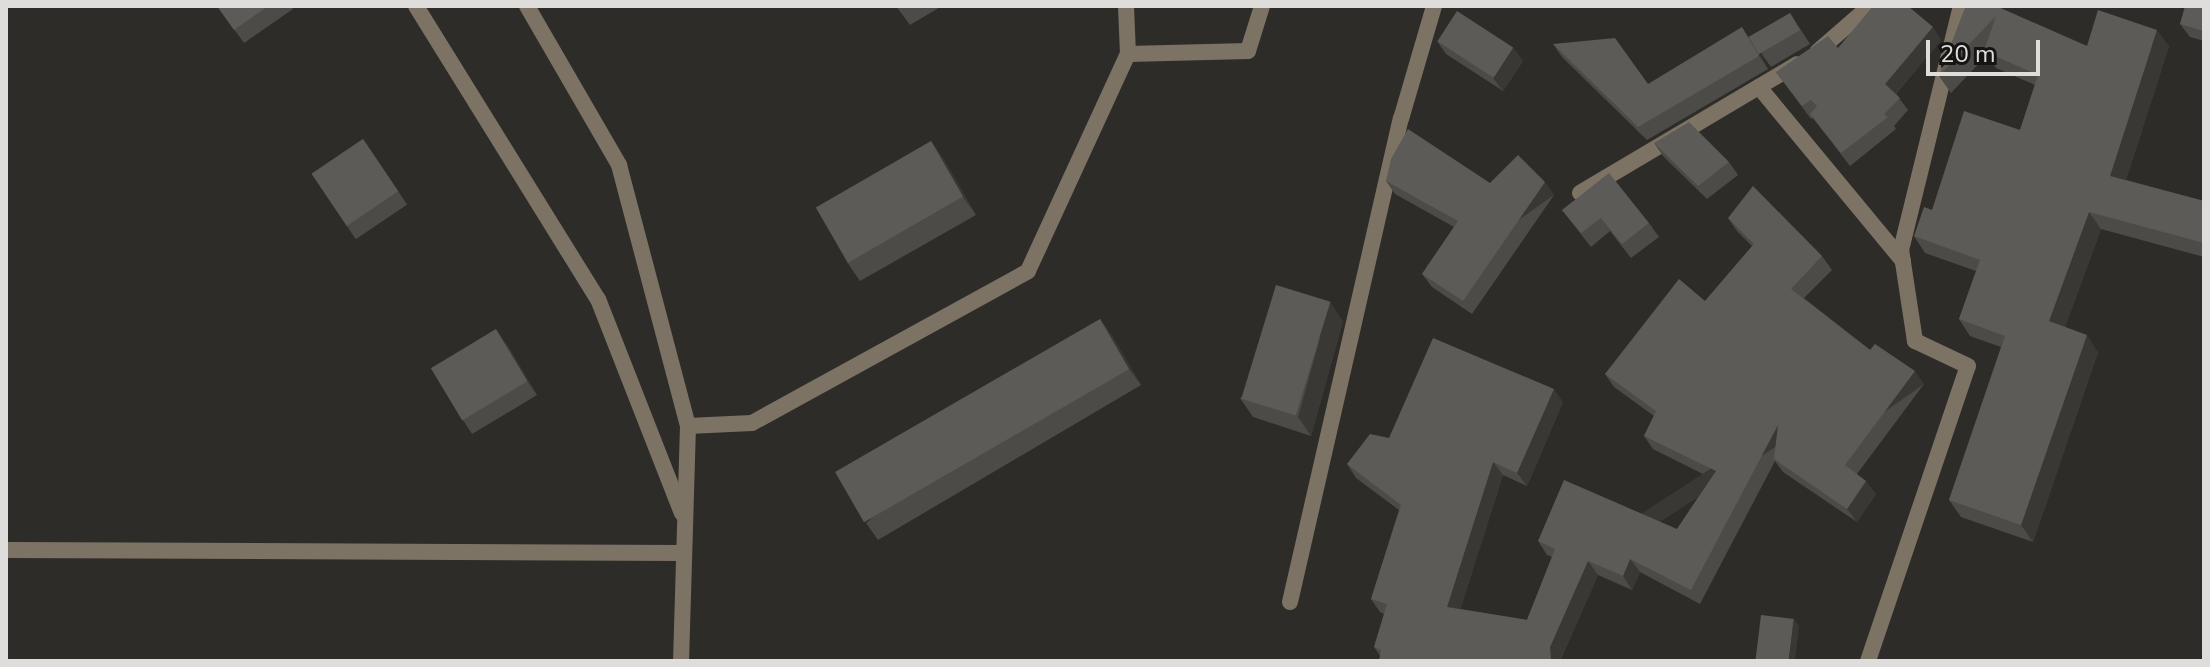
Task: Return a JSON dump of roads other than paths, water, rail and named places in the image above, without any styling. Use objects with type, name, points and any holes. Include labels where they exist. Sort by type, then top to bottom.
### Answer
[{"type":"street","points":[[416,6],[598,299],[684,518]]},
{"type":"street","points":[[527,6],[619,165],[688,426],[681,661]]},
{"type":"street","points":[[688,426],[752,423],[1028,271],[1128,54],[1126,6]]},
{"type":"street","points":[[1128,54],[1248,51],[1262,6]]},
{"type":"street","points":[[1290,602],[1401,119],[1434,6]]},
{"type":"street","points":[[1580,193],[1816,53],[1870,6]]},
{"type":"street","points":[[1868,661],[1968,366],[1915,341],[1901,250],[1961,6]]},
{"type":"street","points":[[1759,87],[1903,261]]},
{"type":"street","points":[[6,550],[682,553]]}]
